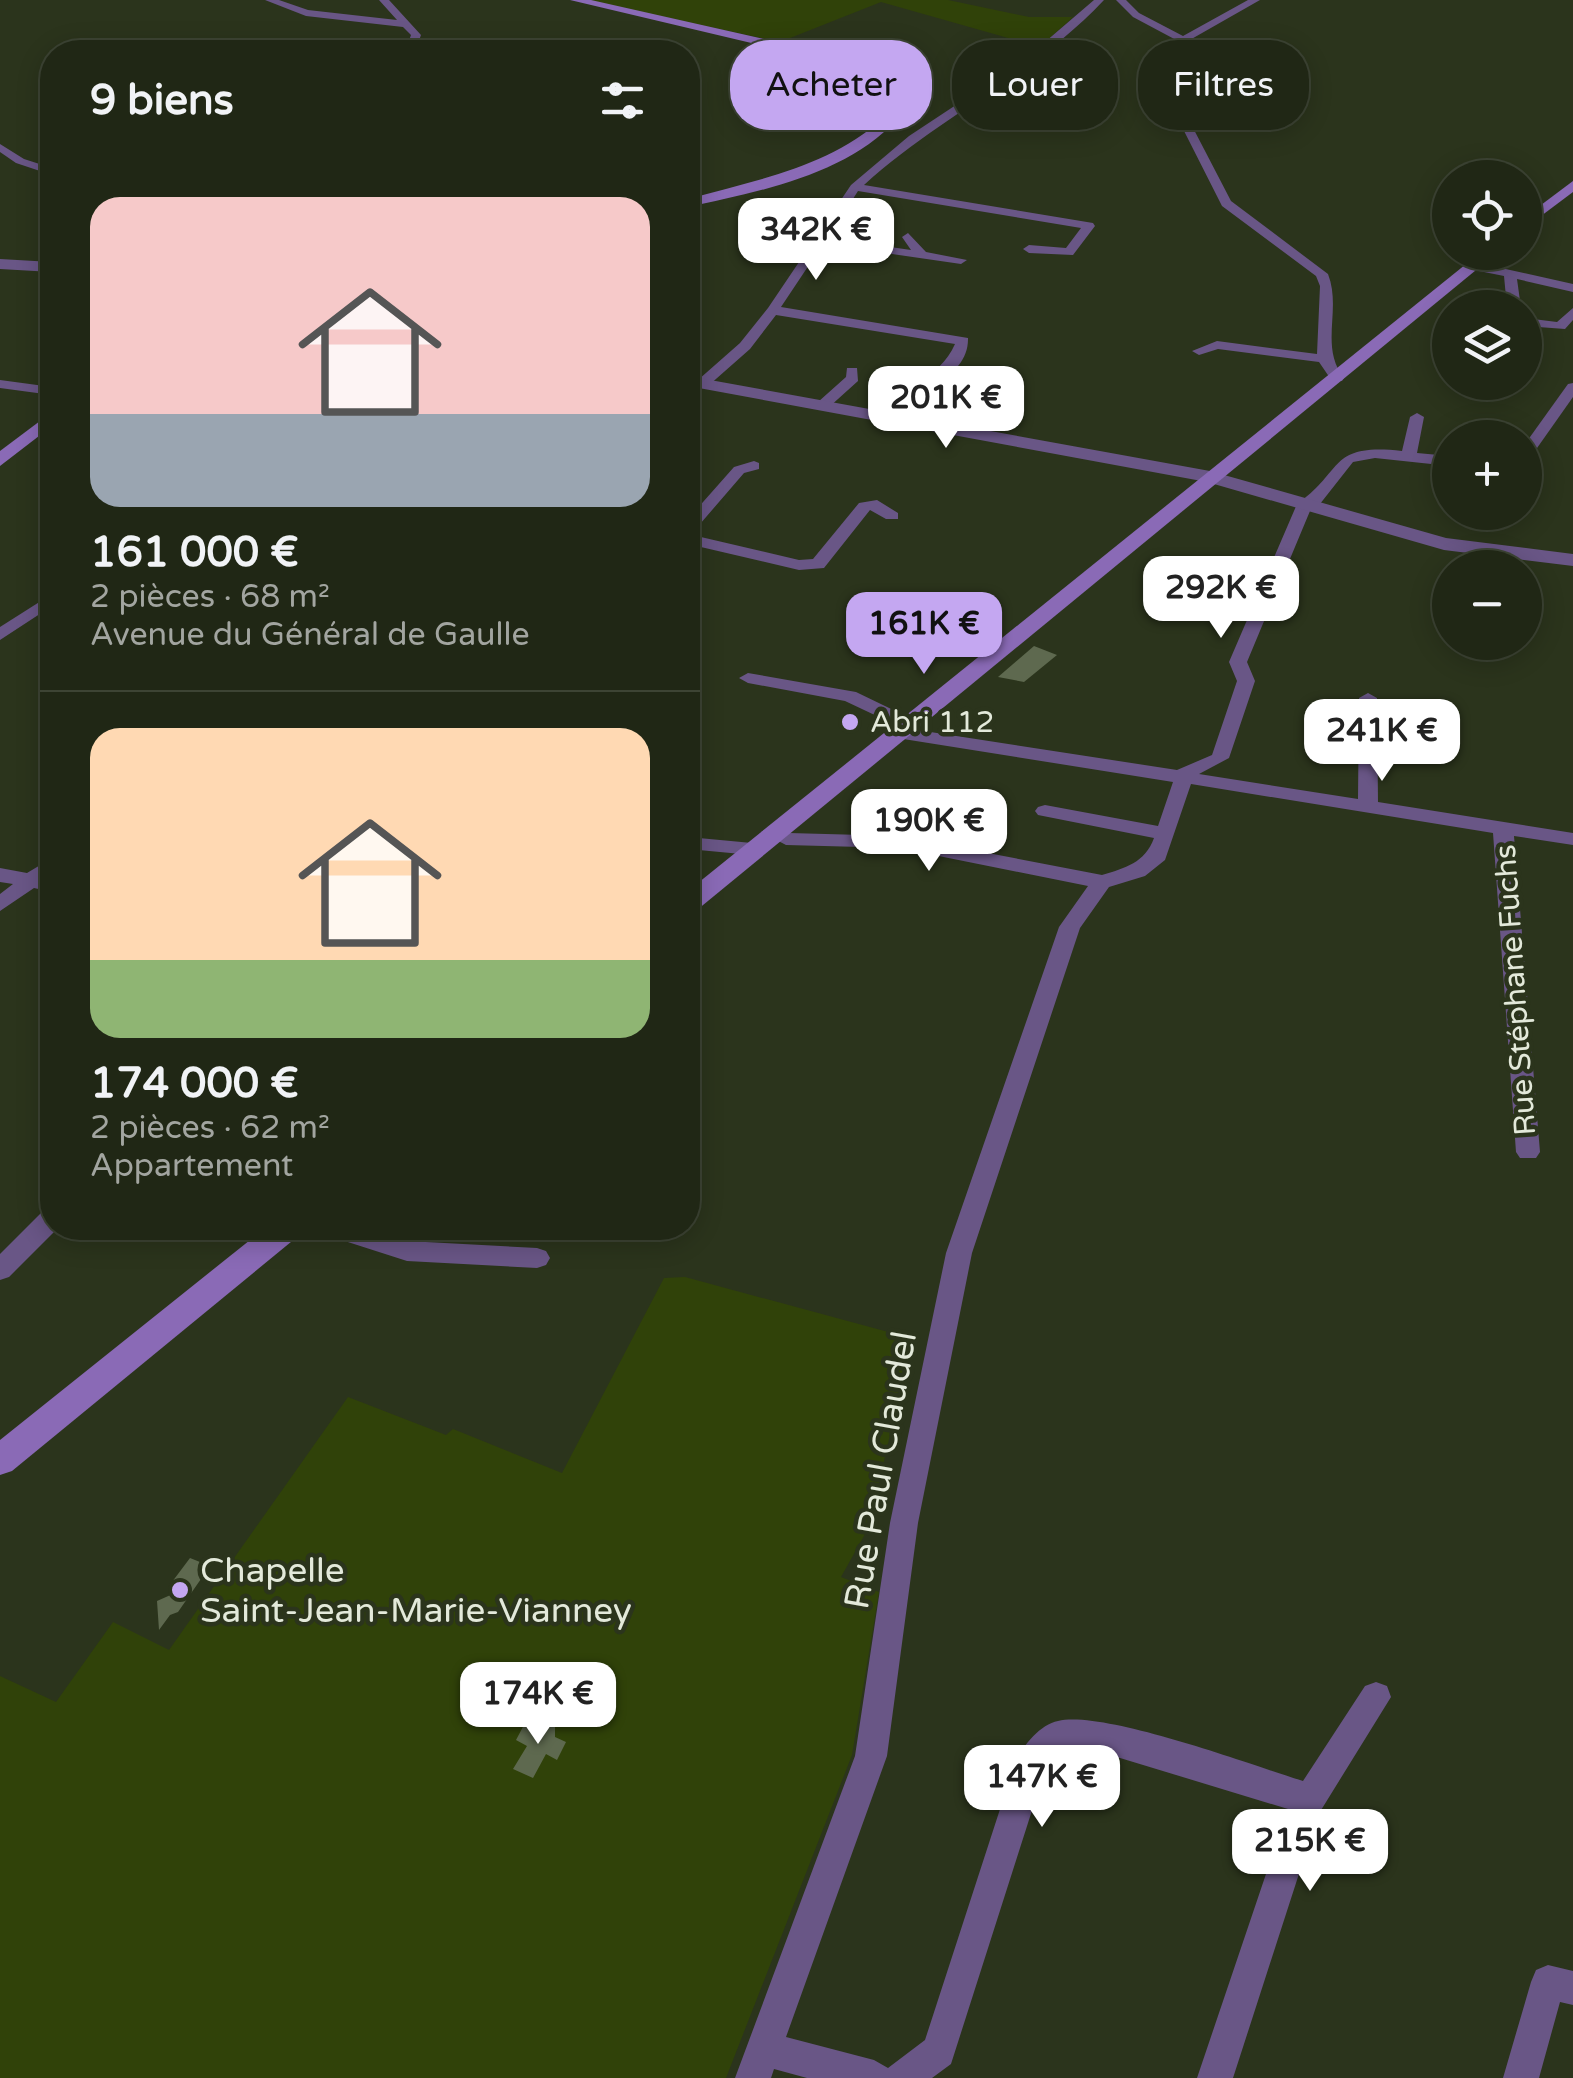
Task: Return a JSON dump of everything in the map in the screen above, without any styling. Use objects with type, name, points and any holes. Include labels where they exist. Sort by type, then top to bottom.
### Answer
[{"type":"main road","points":[[576,0],[852,66],[883,85],[894,106],[879,132],[861,144],[776,178],[700,200]]},
{"type":"main road","points":[[1542,210],[1573,185]]},
{"type":"main road","points":[[700,894],[770,832],[1128,549],[1210,477],[1469,270]]},
{"type":"main road","points":[[0,460],[40,427]]},
{"type":"main road","points":[[0,1460],[271,1240]]},
{"type":"street","points":[[270,0],[306,13],[406,24]]},
{"type":"street","points":[[384,0],[416,35],[414,40]]},
{"type":"street","points":[[700,378],[745,346],[855,187],[898,149],[1019,68],[1099,0]]},
{"type":"street","points":[[1121,0],[1136,14],[1183,40],[1255,0]]},
{"type":"street","points":[[1189,130],[1226,204],[1312,262],[1322,274],[1328,284],[1322,349],[1338,378]]},
{"type":"street","points":[[861,144],[898,149]]},
{"type":"street","points":[[0,148],[40,168]]},
{"type":"street","points":[[855,187],[1089,226],[1069,252],[1029,249]]},
{"type":"street","points":[[908,238],[922,256]]},
{"type":"street","points":[[818,240],[961,260]]},
{"type":"street","points":[[0,264],[40,266]]},
{"type":"street","points":[[1492,270],[1573,288]]},
{"type":"street","points":[[1510,274],[1512,290]]},
{"type":"street","points":[[773,310],[963,340],[941,379],[900,398],[880,415]]},
{"type":"street","points":[[1542,324],[1560,326],[1573,312]]},
{"type":"street","points":[[1199,352],[1217,345],[1326,358]]},
{"type":"street","points":[[822,405],[852,378],[852,371]]},
{"type":"street","points":[[700,383],[1210,477],[1444,544],[1573,560]]},
{"type":"street","points":[[0,384],[40,389]]},
{"type":"street","points":[[1542,431],[1573,387]]},
{"type":"street","points":[[1409,456],[1417,418]]},
{"type":"street","points":[[770,832],[786,839],[899,842],[1102,882],[1138,872],[1158,855],[1185,773],[1220,758],[1246,681],[1238,662],[1308,505],[1348,459],[1375,454],[1432,459]]},
{"type":"street","points":[[700,514],[739,470],[754,466]]},
{"type":"street","points":[[700,542],[799,565],[818,564],[865,506],[883,508],[892,516]]},
{"type":"street","points":[[0,635],[40,607]]},
{"type":"street","points":[[748,678],[850,696],[902,728],[1183,779],[1573,838]]},
{"type":"street","points":[[1368,698],[1368,807]]},
{"type":"street","points":[[1045,811],[1164,834]]},
{"type":"street","name":"Rue Stéphane Fuchs","points":[[1503,828],[1528,1152]]},
{"type":"street","points":[[700,844],[752,849]]},
{"type":"street","points":[[0,875],[40,882]]},
{"type":"street","name":"Rue Paul Claudel","points":[[759,2064],[871,1756],[904,1523],[958,1253],[1070,927],[1102,882]]},
{"type":"street","points":[[0,904],[40,884]]},
{"type":"street","points":[[0,1270],[40,1230]]},
{"type":"street","points":[[373,1240],[407,1251],[536,1258]]},
{"type":"street","points":[[1215,2078],[1310,1799],[1376,1698]]},
{"type":"street","points":[[900,2078],[939,2052],[1030,1763],[1058,1736],[1097,1735],[1310,1799]]},
{"type":"street","points":[[1521,2078],[1548,1982],[1573,1988]]},
{"type":"street","points":[[759,2064],[874,2078]]},
{"type":"green space","points":[[585,0],[948,0],[1029,17],[1073,17],[1048,40],[1015,40],[881,2],[785,40]]},
{"type":"green space","points":[[685,1277],[903,1336],[910,1347],[869,1527],[841,1577],[879,1592],[852,1755],[726,2078],[0,2078],[0,1676],[56,1702],[113,1622],[169,1650],[348,1397],[446,1435],[453,1429],[562,1473],[664,1278]]},
{"type":"building","points":[[1034,646],[1057,655],[1024,682],[998,677]]},
{"type":"building","name":"Chapelle Saint-Jean-Marie-Vianney","points":[[190,1558],[210,1566],[178,1612],[170,1615],[159,1630],[157,1601],[175,1593],[169,1586]]},
{"type":"building","points":[[545,1721],[555,1725],[555,1737],[566,1742],[557,1760],[546,1754],[533,1778],[513,1769],[527,1746],[516,1740],[525,1723],[537,1728]]},
{"type":"place","name":"Abri 112","points":[[850,722]]},
{"type":"place","name":"Chapelle Saint-Jean-Marie-Vianney","points":[[180,1590]]}]
